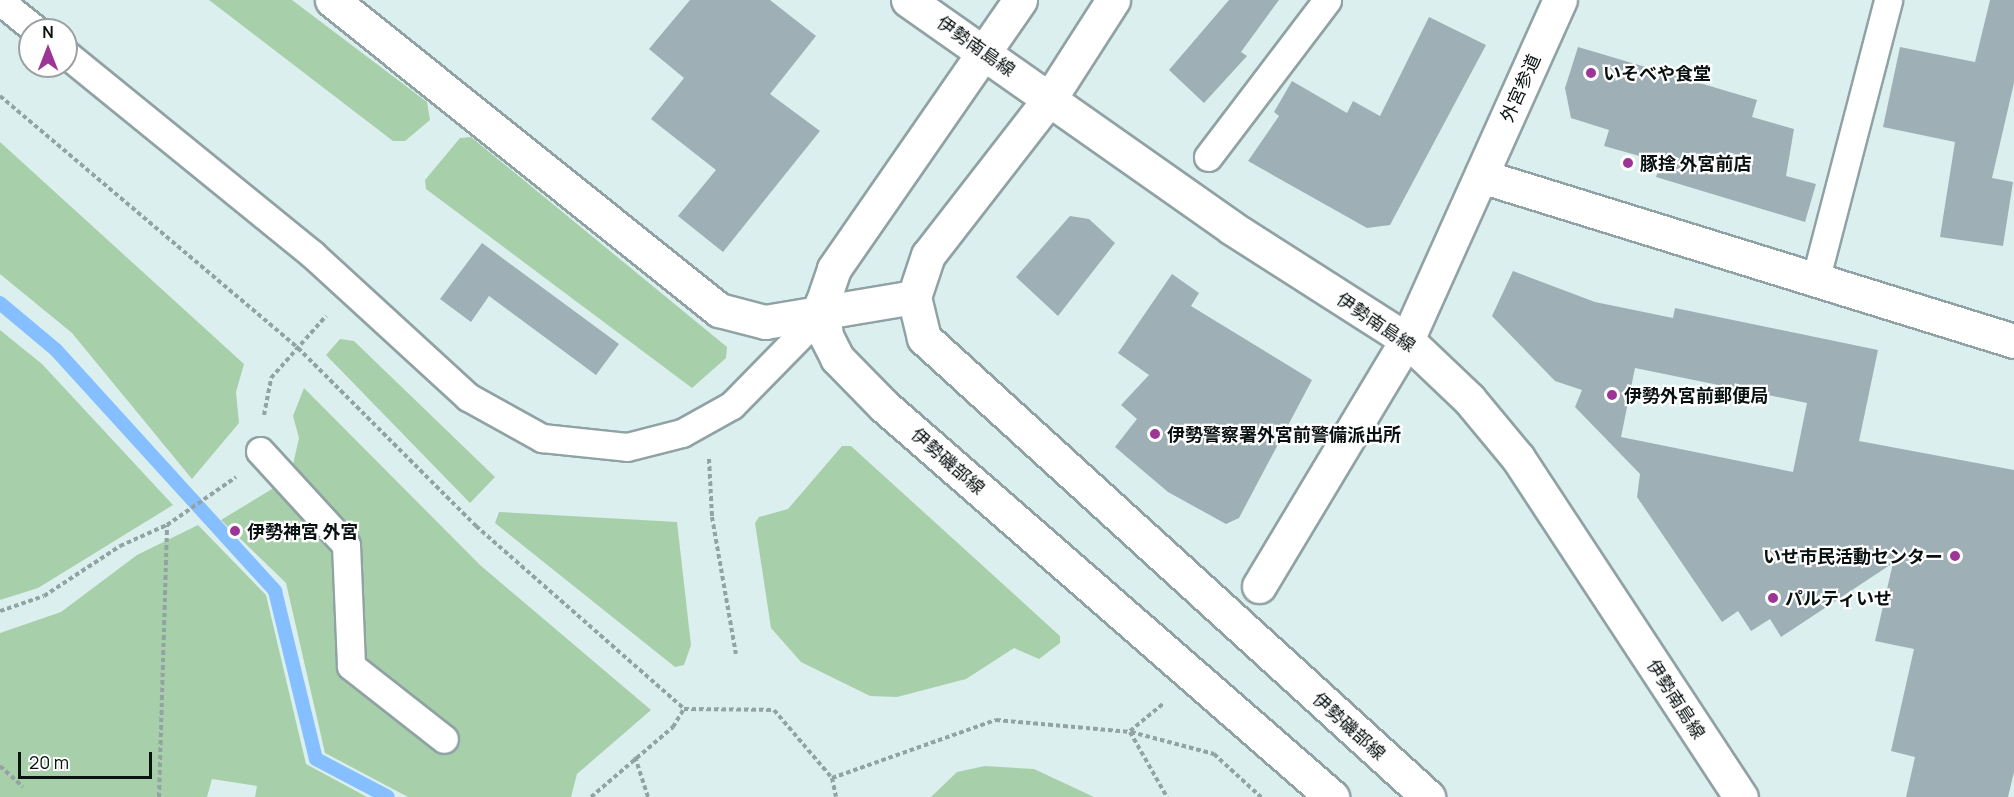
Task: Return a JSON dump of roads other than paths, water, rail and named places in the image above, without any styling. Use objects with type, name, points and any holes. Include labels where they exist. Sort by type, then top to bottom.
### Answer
[{"type":"main road","points":[[332,0],[719,310],[765,322],[914,297],[928,255],[1050,98],[1113,0]]},
{"type":"main road","name":"伊勢南島線","points":[[908,0],[986,52],[1232,228],[1407,340],[1469,399],[1518,458],[1741,797]]},
{"type":"main road","points":[[822,313],[834,269],[1020,0]]},
{"type":"main road","name":"外宮参道","points":[[1259,586],[1407,340],[1560,0]]},
{"type":"main road","points":[[1481,176],[2014,341]]},
{"type":"main road","name":"伊勢磯部線","points":[[914,297],[924,338],[940,358],[1428,797]]},
{"type":"main road","name":"伊勢磯部線","points":[[822,313],[837,358],[884,406],[1332,797]]},
{"type":"lane","points":[[1208,157],[1328,0]]},
{"type":"lane","points":[[1815,281],[1888,0]]},
{"type":"lane","points":[[0,1],[21,18]]},
{"type":"lane","points":[[78,64],[312,254],[468,397],[500,419],[542,438],[599,448],[655,442],[708,421],[753,386],[822,313]]},
{"type":"lane","points":[[260,451],[346,545],[351,666],[444,739]]},
{"type":"waterway","points":[[0,303],[56,350],[275,591],[316,759],[388,797]]},
{"type":"place","name":"いそべや食堂","points":[[1591,73]]},
{"type":"place","name":"豚捨 外宮前店","points":[[1628,163]]},
{"type":"place","name":"伊勢外宮前郵便局","points":[[1612,395]]},
{"type":"place","name":"伊勢警察署外宮前警備派出所","points":[[1155,434]]},
{"type":"place","name":"伊勢神宮 外宮","points":[[235,531]]},
{"type":"place","name":"いせ市民活動センター","points":[[1955,556]]},
{"type":"place","name":"パルティいせ","points":[[1773,598]]}]
